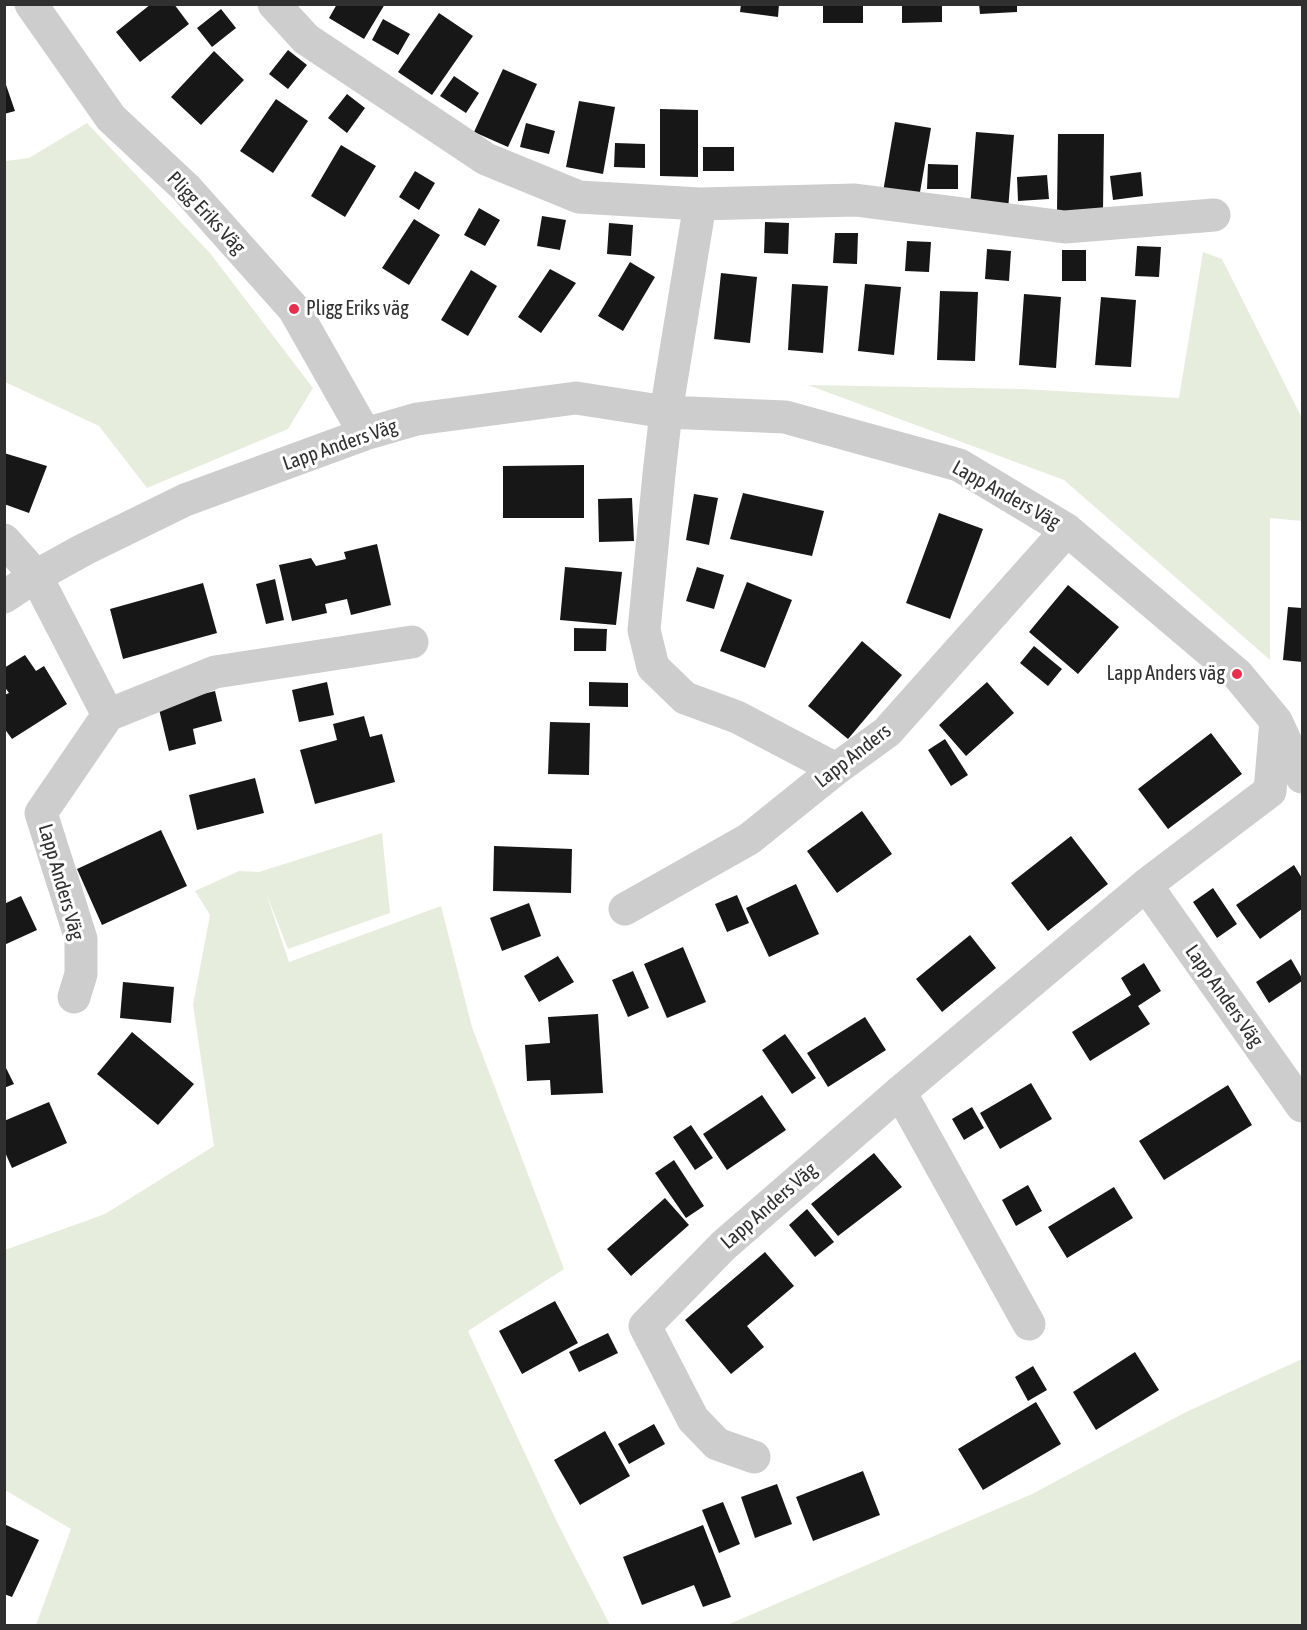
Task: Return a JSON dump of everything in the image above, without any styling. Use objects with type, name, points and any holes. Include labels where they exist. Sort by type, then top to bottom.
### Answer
[{"type":"street","points":[[4,6],[12,4]]},
{"type":"street","name":"Pligg Eriks Väg","points":[[31,4],[111,118],[186,188],[294,309],[365,434]]},
{"type":"street","points":[[274,4],[306,39],[486,159],[579,196],[700,204],[855,201],[1065,227],[1214,215]]},
{"type":"street","points":[[700,204],[666,412],[644,630],[653,667],[685,698],[736,717],[836,769]]},
{"type":"street","name":"Lapp Anders Väg","points":[[4,597],[36,576],[185,500],[365,434],[417,419],[576,398],[666,412],[785,417],[959,465],[1067,530],[1238,674],[1289,726],[1302,777]]},
{"type":"street","name":"Lapp Anders","points":[[625,909],[749,839],[836,769],[887,732],[1067,530]]},
{"type":"street","points":[[4,540],[36,576],[108,715],[215,672],[412,642]]},
{"type":"street","name":"Lapp Anders Väg","points":[[74,997],[81,974],[81,939],[41,813],[108,715]]},
{"type":"street","name":"Lapp Anders Väg","points":[[754,1457],[717,1444],[693,1419],[645,1326],[723,1246],[900,1092],[1146,885],[1270,791],[1289,726]]},
{"type":"street","name":"Lapp Anders Väg","points":[[1146,885],[1302,1106]]},
{"type":"street","points":[[900,1092],[1029,1324]]},
{"type":"green space","points":[[87,123],[210,253],[313,388],[288,429],[147,488],[99,426],[5,382],[5,161],[29,158]]},
{"type":"green space","points":[[1203,252],[1222,259],[1302,418],[1302,521],[1270,518],[1270,660],[1064,480],[808,385],[1023,389],[1179,398]]},
{"type":"green space","points":[[382,833],[390,913],[288,949],[266,893],[289,962],[441,906],[472,1027],[564,1269],[468,1331],[557,1522],[610,1625],[36,1625],[71,1529],[5,1490],[5,1250],[105,1214],[214,1146],[193,1005],[210,915],[195,891],[239,871],[259,872]]},
{"type":"green space","points":[[1302,1359],[1302,1625],[727,1625],[1032,1494],[1186,1412]]},
{"type":"building","points":[[151,4],[174,4],[189,24],[140,62],[116,32]]},
{"type":"building","points":[[337,4],[385,4],[364,39],[329,18]]},
{"type":"building","points":[[741,4],[779,4],[778,17],[740,12]]},
{"type":"building","points":[[902,4],[942,4],[942,22],[902,23]]},
{"type":"building","points":[[979,4],[1017,4],[1017,12],[980,14]]},
{"type":"building","points":[[823,5],[863,5],[863,23],[823,23]]},
{"type":"building","points":[[221,9],[236,28],[212,47],[197,28]]},
{"type":"building","points":[[439,13],[473,36],[432,95],[398,72]]},
{"type":"building","points":[[383,19],[410,34],[398,55],[372,40]]},
{"type":"building","points":[[288,50],[307,65],[288,89],[269,74]]},
{"type":"building","points":[[214,51],[244,80],[201,125],[171,97]]},
{"type":"building","points":[[503,69],[537,84],[508,147],[474,132]]},
{"type":"building","points":[[454,76],[479,93],[466,113],[440,96]]},
{"type":"building","points":[[4,79],[15,111],[4,114]]},
{"type":"building","points":[[347,94],[365,108],[347,133],[328,118]]},
{"type":"building","points":[[276,99],[308,121],[273,173],[240,151]]},
{"type":"building","points":[[579,101],[615,107],[603,174],[566,167]]},
{"type":"building","points":[[660,109],[698,110],[698,177],[660,176]]},
{"type":"building","points":[[895,122],[931,128],[919,198],[883,192]]},
{"type":"building","points":[[526,123],[555,131],[549,154],[520,147]]},
{"type":"building","points":[[976,132],[1014,135],[1008,210],[970,207]]},
{"type":"building","points":[[1058,134],[1104,134],[1103,211],[1057,211]]},
{"type":"building","points":[[615,143],[645,144],[645,168],[614,167]]},
{"type":"building","points":[[341,145],[376,166],[345,217],[311,196]]},
{"type":"building","points":[[703,147],[734,147],[734,171],[703,171]]},
{"type":"building","points":[[928,164],[958,165],[958,189],[927,189]]},
{"type":"building","points":[[415,171],[435,183],[419,210],[399,197]]},
{"type":"building","points":[[1141,172],[1143,196],[1113,200],[1110,176]]},
{"type":"building","points":[[1047,175],[1049,199],[1018,201],[1017,177]]},
{"type":"building","points":[[479,208],[500,220],[485,246],[464,235]]},
{"type":"building","points":[[542,216],[566,220],[560,250],[537,246]]},
{"type":"building","points":[[414,219],[440,235],[409,285],[382,268]]},
{"type":"building","points":[[765,222],[789,223],[788,254],[764,253]]},
{"type":"building","points":[[609,223],[633,225],[631,256],[607,254]]},
{"type":"building","points":[[835,233],[858,233],[857,264],[833,263]]},
{"type":"building","points":[[907,241],[931,242],[929,272],[905,271]]},
{"type":"building","points":[[1137,246],[1161,247],[1159,277],[1135,276]]},
{"type":"building","points":[[987,249],[1011,251],[1009,281],[985,279]]},
{"type":"building","points":[[1062,250],[1086,250],[1086,281],[1062,281]]},
{"type":"building","points":[[630,262],[655,277],[623,331],[598,316]]},
{"type":"building","points":[[550,269],[576,283],[541,333],[518,317]]},
{"type":"building","points":[[471,270],[497,286],[468,336],[441,320]]},
{"type":"building","points":[[721,273],[757,277],[750,343],[714,339]]},
{"type":"building","points":[[792,284],[828,286],[823,353],[788,350]]},
{"type":"building","points":[[865,284],[901,287],[894,355],[858,351]]},
{"type":"building","points":[[940,291],[978,292],[975,361],[937,360]]},
{"type":"building","points":[[1024,294],[1061,297],[1056,368],[1019,365]]},
{"type":"building","points":[[1101,297],[1136,300],[1131,367],[1095,365]]},
{"type":"building","points":[[4,453],[47,466],[29,513],[4,504]]},
{"type":"building","points":[[584,465],[584,518],[503,518],[503,466]]},
{"type":"building","points":[[743,493],[824,511],[812,556],[730,539]]},
{"type":"building","points":[[694,494],[718,498],[709,545],[686,540]]},
{"type":"building","points":[[632,498],[634,541],[599,542],[598,499]]},
{"type":"building","points":[[939,513],[983,529],[950,619],[906,603]]},
{"type":"building","points":[[377,544],[391,605],[351,615],[347,599],[325,604],[327,613],[292,621],[279,565],[311,558],[316,566],[346,559],[344,552]]},
{"type":"building","points":[[565,567],[622,572],[616,625],[560,620]]},
{"type":"building","points":[[697,567],[724,575],[714,609],[686,601]]},
{"type":"building","points":[[275,579],[284,620],[266,624],[256,584]]},
{"type":"building","points":[[747,582],[792,600],[765,668],[720,651]]},
{"type":"building","points":[[203,583],[217,633],[123,659],[110,609]]},
{"type":"building","points":[[1068,585],[1119,627],[1078,674],[1029,632]]},
{"type":"building","points":[[1288,607],[1302,608],[1302,662],[1283,660]]},
{"type":"building","points":[[574,628],[607,629],[606,651],[574,651]]},
{"type":"building","points":[[862,641],[902,675],[848,739],[808,706]]},
{"type":"building","points":[[1034,646],[1062,669],[1048,686],[1020,663]]},
{"type":"building","points":[[25,655],[36,671],[44,666],[67,704],[12,739],[4,728],[4,695],[9,693],[4,686],[4,668]]},
{"type":"building","points":[[327,682],[334,715],[299,722],[292,690]]},
{"type":"building","points":[[589,682],[628,683],[628,707],[589,706]]},
{"type":"building","points":[[987,682],[1014,713],[966,756],[939,725]]},
{"type":"building","points":[[215,691],[222,721],[193,729],[196,744],[169,751],[158,705]]},
{"type":"building","points":[[364,716],[370,737],[382,734],[395,782],[315,804],[300,750],[337,740],[333,724]]},
{"type":"building","points":[[550,722],[590,723],[589,775],[548,774]]},
{"type":"building","points":[[1211,733],[1242,774],[1168,829],[1138,789]]},
{"type":"building","points":[[945,739],[968,775],[951,786],[928,750]]},
{"type":"building","points":[[255,778],[264,813],[197,830],[189,795]]},
{"type":"building","points":[[862,811],[892,854],[837,893],[807,851]]},
{"type":"building","points":[[161,830],[187,886],[102,925],[77,869]]},
{"type":"building","points":[[1071,836],[1108,884],[1048,931],[1011,883]]},
{"type":"building","points":[[494,846],[572,849],[571,893],[493,891]]},
{"type":"building","points":[[1294,865],[1302,878],[1302,909],[1260,939],[1236,905]]},
{"type":"building","points":[[796,884],[819,934],[769,957],[746,908]]},
{"type":"building","points":[[1213,888],[1237,924],[1217,938],[1193,902]]},
{"type":"building","points":[[737,895],[749,923],[727,932],[715,904]]},
{"type":"building","points":[[21,896],[37,930],[4,945],[4,904]]},
{"type":"building","points":[[529,903],[541,936],[502,951],[490,918]]},
{"type":"building","points":[[970,935],[996,968],[942,1012],[916,979]]},
{"type":"building","points":[[683,947],[706,1002],[667,1018],[644,964]]},
{"type":"building","points":[[558,956],[574,982],[539,1002],[524,976]]},
{"type":"building","points":[[1291,959],[1302,981],[1269,1003],[1256,982]]},
{"type":"building","points":[[1144,963],[1161,991],[1138,1006],[1150,1024],[1090,1061],[1072,1032],[1131,995],[1121,978]]},
{"type":"building","points":[[633,971],[649,1008],[628,1017],[612,980]]},
{"type":"building","points":[[123,982],[174,987],[171,1023],[120,1018]]},
{"type":"building","points":[[598,1014],[603,1093],[551,1095],[550,1080],[527,1081],[525,1045],[550,1043],[548,1017]]},
{"type":"building","points":[[865,1017],[886,1050],[828,1087],[807,1053]]},
{"type":"building","points":[[132,1032],[194,1084],[158,1125],[97,1074]]},
{"type":"building","points":[[785,1034],[816,1078],[792,1094],[762,1050]]},
{"type":"building","points":[[4,1064],[14,1084],[4,1088]]},
{"type":"building","points":[[1031,1083],[1052,1119],[1000,1149],[980,1113]]},
{"type":"building","points":[[1228,1085],[1252,1125],[1164,1180],[1139,1141]]},
{"type":"building","points":[[762,1095],[786,1130],[727,1170],[703,1134]]},
{"type":"building","points":[[49,1102],[67,1143],[12,1168],[4,1150],[4,1121]]},
{"type":"building","points":[[972,1107],[984,1128],[964,1140],[952,1119]]},
{"type":"building","points":[[691,1125],[713,1158],[695,1170],[673,1137]]},
{"type":"building","points":[[874,1153],[902,1187],[838,1236],[811,1204]]},
{"type":"building","points":[[674,1160],[704,1206],[686,1218],[655,1173]]},
{"type":"building","points":[[1028,1185],[1042,1211],[1016,1226],[1002,1200]]},
{"type":"building","points":[[1114,1187],[1133,1218],[1067,1258],[1048,1227]]},
{"type":"building","points":[[665,1198],[689,1225],[631,1276],[607,1249]]},
{"type":"building","points":[[807,1209],[834,1242],[815,1257],[789,1225]]},
{"type":"building","points":[[765,1252],[794,1286],[747,1326],[764,1347],[731,1374],[685,1320]]},
{"type":"building","points":[[555,1301],[578,1343],[522,1374],[499,1331]]},
{"type":"building","points":[[608,1333],[618,1353],[579,1372],[569,1352]]},
{"type":"building","points":[[1135,1352],[1159,1390],[1096,1430],[1073,1392]]},
{"type":"building","points":[[1033,1366],[1047,1390],[1028,1401],[1015,1377]]},
{"type":"building","points":[[1036,1402],[1061,1444],[983,1490],[958,1449]]},
{"type":"building","points":[[654,1424],[665,1444],[629,1464],[618,1444]]},
{"type":"building","points":[[605,1431],[630,1476],[580,1505],[554,1460]]},
{"type":"building","points":[[863,1471],[880,1515],[813,1541],[796,1497]]},
{"type":"building","points":[[777,1484],[792,1524],[755,1538],[741,1497]]},
{"type":"building","points":[[723,1502],[740,1544],[719,1553],[702,1510]]},
{"type":"building","points":[[4,1524],[39,1540],[12,1597],[4,1594]]},
{"type":"building","points":[[703,1525],[731,1597],[703,1607],[694,1585],[642,1605],[623,1557]]},
{"type":"place","name":"Pligg Eriks väg","points":[[294,309]]},
{"type":"place","name":"Lapp Anders väg","points":[[1237,674]]}]
